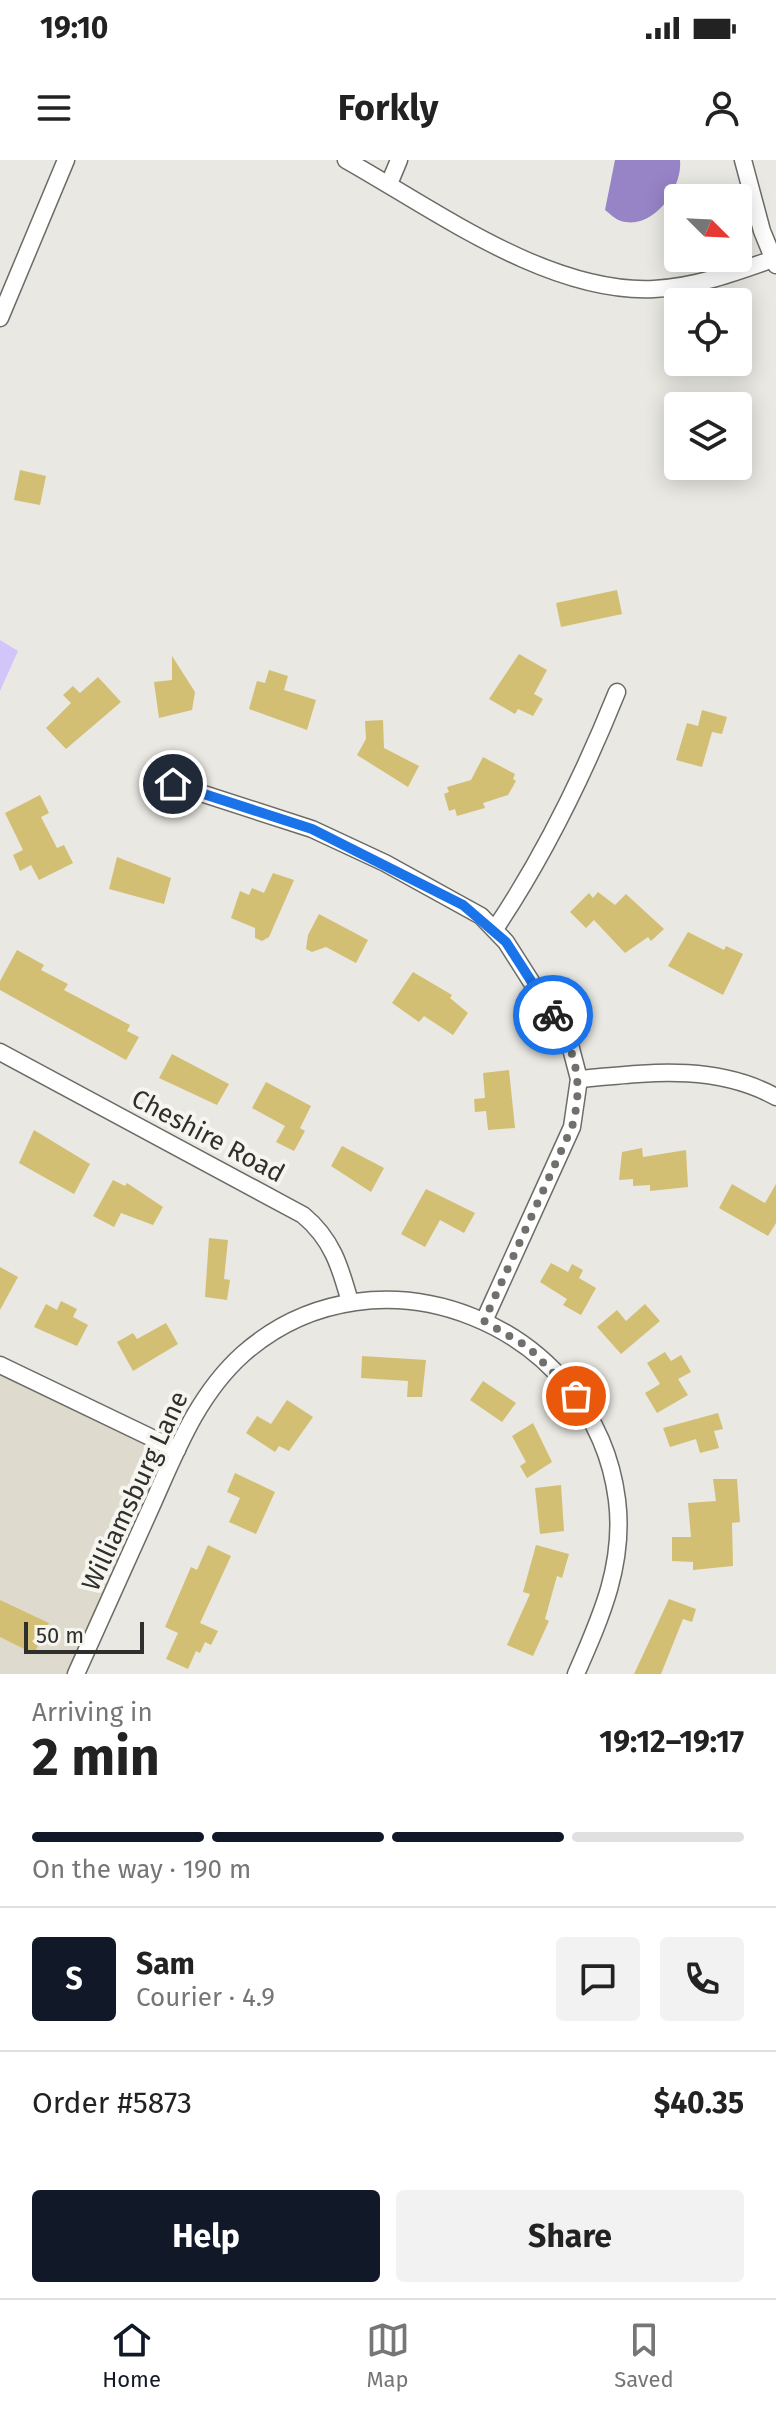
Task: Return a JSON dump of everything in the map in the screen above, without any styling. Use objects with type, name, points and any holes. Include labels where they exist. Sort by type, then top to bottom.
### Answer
[{"type":"street","points":[[0,318],[66,160]]},
{"type":"street","points":[[346,160],[525,260],[576,280],[655,289],[696,283],[774,262],[743,160]]},
{"type":"street","points":[[389,184],[399,160]]},
{"type":"street","points":[[495,929],[522,889],[591,753],[617,692]]},
{"type":"street","points":[[173,784],[312,829],[463,905],[495,929],[569,1041],[579,1079],[572,1127],[484,1321]]},
{"type":"street","name":"Cheshire Road","points":[[0,1052],[303,1215],[328,1239],[338,1259],[350,1302]]},
{"type":"street","points":[[579,1079],[662,1071],[695,1073],[743,1082],[776,1097]]},
{"type":"street","name":"Williamsburg Lane","points":[[76,1674],[177,1450],[208,1393],[244,1353],[296,1320],[350,1302],[402,1299],[427,1302],[484,1321],[528,1347],[576,1396],[593,1426],[613,1476],[619,1529],[613,1582],[576,1674]]},
{"type":"street","points":[[0,1365],[177,1450]]},
{"type":"shaded area","points":[[615,160],[680,160],[677,182],[664,184],[664,204],[655,213],[633,222],[619,220],[605,210]]},
{"type":"shaded area","points":[[0,640],[18,651],[0,691]]},
{"type":"shaded area","points":[[0,1365],[177,1450],[76,1674],[0,1674]]},
{"type":"building","points":[[20,470],[46,476],[40,505],[14,500]]},
{"type":"building","points":[[617,590],[622,614],[561,627],[556,603]]},
{"type":"building","points":[[519,654],[547,670],[534,694],[543,699],[533,716],[518,709],[515,714],[489,699]]},
{"type":"building","points":[[172,656],[195,692],[192,710],[159,718],[154,682],[172,680]]},
{"type":"building","points":[[269,670],[288,676],[284,690],[316,700],[307,730],[249,709],[257,681],[265,683]]},
{"type":"building","points":[[98,677],[121,702],[66,749],[46,728],[71,703],[63,695],[73,686],[80,693]]},
{"type":"building","points":[[702,710],[727,717],[722,734],[712,732],[702,767],[676,760],[687,723],[698,726]]},
{"type":"building","points":[[383,720],[384,748],[419,766],[408,787],[357,755],[366,739],[365,721]]},
{"type":"building","points":[[483,757],[515,774],[513,779],[516,781],[508,795],[483,803],[485,808],[457,816],[455,809],[449,811],[444,794],[449,792],[447,787],[471,780]]},
{"type":"building","points":[[40,795],[49,813],[41,817],[57,848],[64,845],[73,863],[39,880],[31,865],[20,871],[13,855],[23,850],[5,813]]},
{"type":"building","points":[[117,857],[171,878],[164,904],[109,889]]},
{"type":"building","points":[[273,873],[294,880],[269,937],[262,941],[255,938],[255,928],[231,918],[240,891],[249,895],[252,888],[264,893]]},
{"type":"building","points":[[598,892],[615,905],[626,894],[664,929],[651,941],[648,937],[625,953],[594,920],[586,928],[570,912],[589,893],[593,898]]},
{"type":"building","points":[[319,914],[368,940],[356,963],[326,947],[312,952],[306,949],[308,935]]},
{"type":"building","points":[[688,932],[724,950],[726,946],[743,954],[723,995],[668,966]]},
{"type":"building","points":[[17,950],[44,965],[41,970],[68,984],[64,990],[130,1025],[127,1031],[139,1037],[126,1060],[0,990],[0,981]]},
{"type":"building","points":[[413,972],[452,995],[450,998],[468,1013],[453,1035],[424,1016],[419,1022],[392,1003]]},
{"type":"building","points":[[172,1054],[229,1084],[217,1105],[159,1078]]},
{"type":"building","points":[[509,1070],[515,1128],[488,1130],[486,1111],[475,1112],[474,1099],[485,1098],[483,1073]]},
{"type":"building","points":[[266,1082],[311,1106],[300,1128],[305,1131],[294,1151],[276,1142],[285,1126],[252,1108]]},
{"type":"building","points":[[34,1130],[90,1164],[74,1194],[19,1163]]},
{"type":"building","points":[[342,1146],[384,1168],[371,1192],[331,1166]]},
{"type":"building","points":[[642,1148],[643,1157],[686,1150],[688,1187],[650,1191],[650,1185],[633,1186],[633,1179],[619,1180],[622,1152]]},
{"type":"building","points":[[113,1180],[125,1186],[127,1183],[163,1207],[153,1225],[121,1213],[114,1227],[93,1216]]},
{"type":"building","points":[[732,1184],[765,1203],[776,1184],[776,1223],[768,1236],[719,1208]]},
{"type":"building","points":[[426,1189],[475,1213],[464,1233],[440,1220],[425,1247],[401,1234]]},
{"type":"building","points":[[209,1238],[228,1240],[224,1279],[230,1280],[227,1300],[205,1297]]},
{"type":"building","points":[[551,1263],[568,1272],[572,1264],[583,1270],[579,1278],[596,1288],[581,1315],[563,1305],[567,1299],[540,1282]]},
{"type":"building","points":[[0,1267],[18,1277],[0,1310]]},
{"type":"building","points":[[61,1301],[77,1309],[73,1317],[88,1325],[77,1346],[34,1327],[46,1304],[57,1310]]},
{"type":"building","points":[[645,1304],[660,1321],[621,1354],[597,1327],[617,1310],[626,1321]]},
{"type":"building","points":[[166,1323],[178,1344],[133,1371],[117,1342],[133,1333],[137,1339]]},
{"type":"building","points":[[665,1352],[671,1361],[681,1355],[691,1372],[678,1379],[688,1395],[657,1413],[645,1393],[660,1384],[647,1363]]},
{"type":"building","points":[[362,1356],[426,1360],[422,1397],[407,1397],[408,1381],[361,1378]]},
{"type":"building","points":[[483,1381],[516,1403],[502,1422],[470,1400]]},
{"type":"building","points":[[287,1400],[313,1417],[289,1451],[279,1446],[275,1452],[246,1433],[257,1416],[271,1424]]},
{"type":"building","points":[[718,1413],[723,1429],[714,1431],[719,1448],[700,1453],[696,1439],[670,1447],[663,1428]]},
{"type":"building","points":[[533,1423],[552,1462],[527,1478],[520,1466],[526,1462],[512,1436]]},
{"type":"building","points":[[235,1473],[275,1492],[256,1534],[229,1522],[240,1498],[227,1492]]},
{"type":"building","points":[[713,1479],[737,1479],[740,1522],[732,1523],[733,1566],[693,1570],[693,1562],[672,1561],[672,1537],[691,1537],[688,1503],[716,1501]]},
{"type":"building","points":[[561,1485],[564,1531],[540,1534],[535,1488]]},
{"type":"building","points":[[208,1545],[231,1556],[200,1623],[218,1631],[211,1645],[205,1642],[200,1653],[196,1651],[188,1669],[166,1659],[178,1633],[165,1627],[191,1567],[197,1570]]},
{"type":"building","points":[[536,1545],[569,1554],[562,1578],[557,1576],[545,1619],[549,1621],[533,1656],[507,1645],[530,1594],[523,1592]]},
{"type":"building","points":[[669,1599],[696,1609],[692,1622],[683,1619],[661,1674],[634,1674]]},
{"type":"building","points":[[0,1600],[49,1623],[34,1654],[0,1637]]},
{"type":"way so far","points":[[553,1015],[569,1041],[575,1059],[579,1079],[577,1109],[572,1127],[484,1321],[528,1347],[576,1396]]},
{"type":"route","points":[[173,784],[312,829],[385,863],[463,905],[481,916],[506,942],[553,1015]]}]
